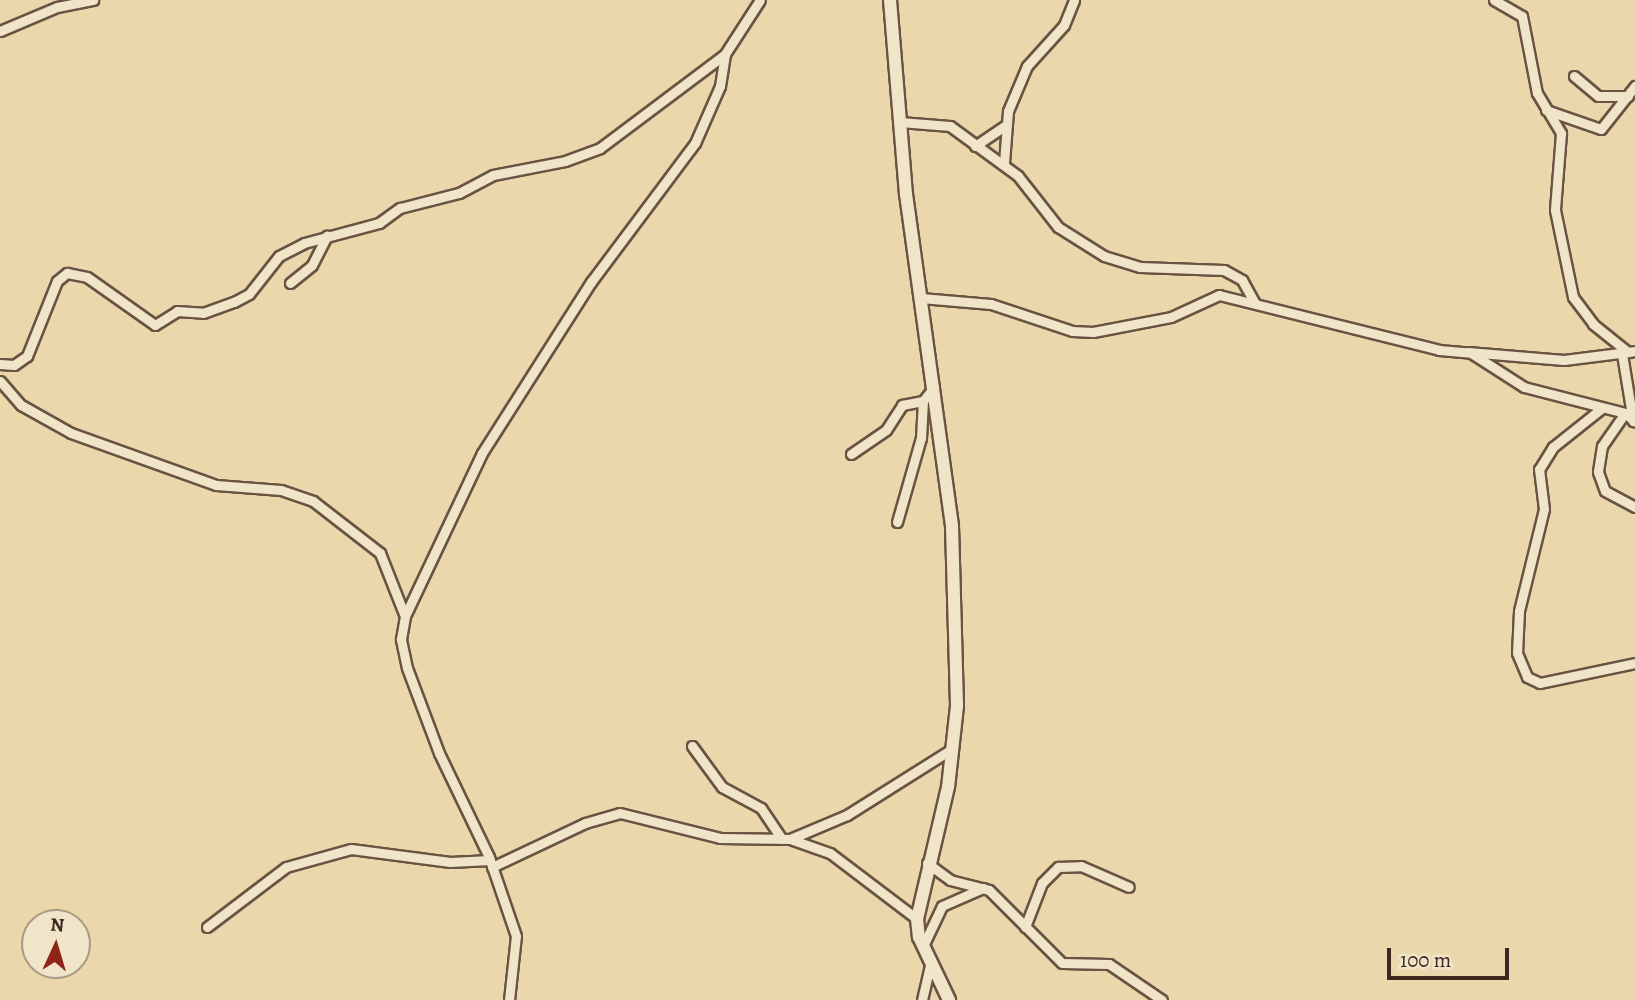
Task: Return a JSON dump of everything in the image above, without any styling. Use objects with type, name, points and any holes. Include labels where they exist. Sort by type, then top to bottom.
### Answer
[{"type":"street","points":[[0,32],[57,7],[93,0]]},
{"type":"street","points":[[0,364],[14,365],[27,356],[57,281],[67,273],[87,277],[155,325],[177,311],[203,313],[249,294],[287,250],[327,236],[379,223],[400,208],[458,193],[493,174],[565,161],[600,148],[726,54],[760,0]]},
{"type":"street","points":[[890,0],[900,122],[921,298],[936,386],[954,575],[953,749],[917,919],[923,946],[949,1000]]},
{"type":"street","points":[[1004,163],[1006,125],[1027,66],[1064,25],[1074,0]]},
{"type":"street","points":[[1494,0],[1522,16],[1545,109],[1563,141],[1555,210],[1571,290],[1593,324],[1629,352],[1634,421]]},
{"type":"street","points":[[509,1000],[517,945],[491,863],[439,753],[407,668],[401,639],[405,616],[482,453],[591,282],[695,143],[720,86],[726,54]]},
{"type":"street","points":[[1574,76],[1598,96],[1628,96]]},
{"type":"street","points":[[1545,109],[1601,128],[1635,86]]},
{"type":"street","points":[[900,122],[941,122],[1004,163],[1058,226],[1086,246],[1140,267],[1224,270],[1242,280],[1255,303]]},
{"type":"street","points":[[975,146],[1006,125]]},
{"type":"street","points":[[290,283],[312,265],[327,236]]},
{"type":"street","points":[[921,298],[991,304],[1072,331],[1093,332],[1171,317],[1209,295],[1255,303],[1463,352],[1564,360],[1629,352]]},
{"type":"street","points":[[1463,352],[1524,387],[1625,413],[1634,421]]},
{"type":"street","points":[[0,381],[21,405],[71,433],[159,460],[216,485],[281,489],[313,501],[380,553],[405,616]]},
{"type":"street","points":[[897,522],[921,438],[923,401],[936,386]]},
{"type":"street","points":[[851,454],[886,430],[902,405],[923,401]]},
{"type":"street","points":[[1602,408],[1553,447],[1539,469],[1544,509],[1519,611],[1517,653],[1527,677],[1540,683],[1635,663]]},
{"type":"street","points":[[1625,413],[1602,446],[1598,472],[1605,491],[1635,507]]},
{"type":"street","points":[[692,746],[722,787],[761,808],[786,839]]},
{"type":"street","points":[[786,839],[847,815],[953,749]]},
{"type":"street","points":[[207,926],[286,867],[351,849],[450,862],[491,863],[585,823],[620,813],[720,838],[786,839],[830,853],[917,919]]},
{"type":"street","points":[[927,863],[950,880],[983,888],[1003,901],[1062,963],[1116,967],[1162,1000]]},
{"type":"street","points":[[1025,927],[1042,883],[1058,867],[1081,866],[1129,887]]},
{"type":"street","points":[[923,946],[942,906],[983,888]]},
{"type":"street","points":[[914,1000],[922,995],[931,962]]}]
